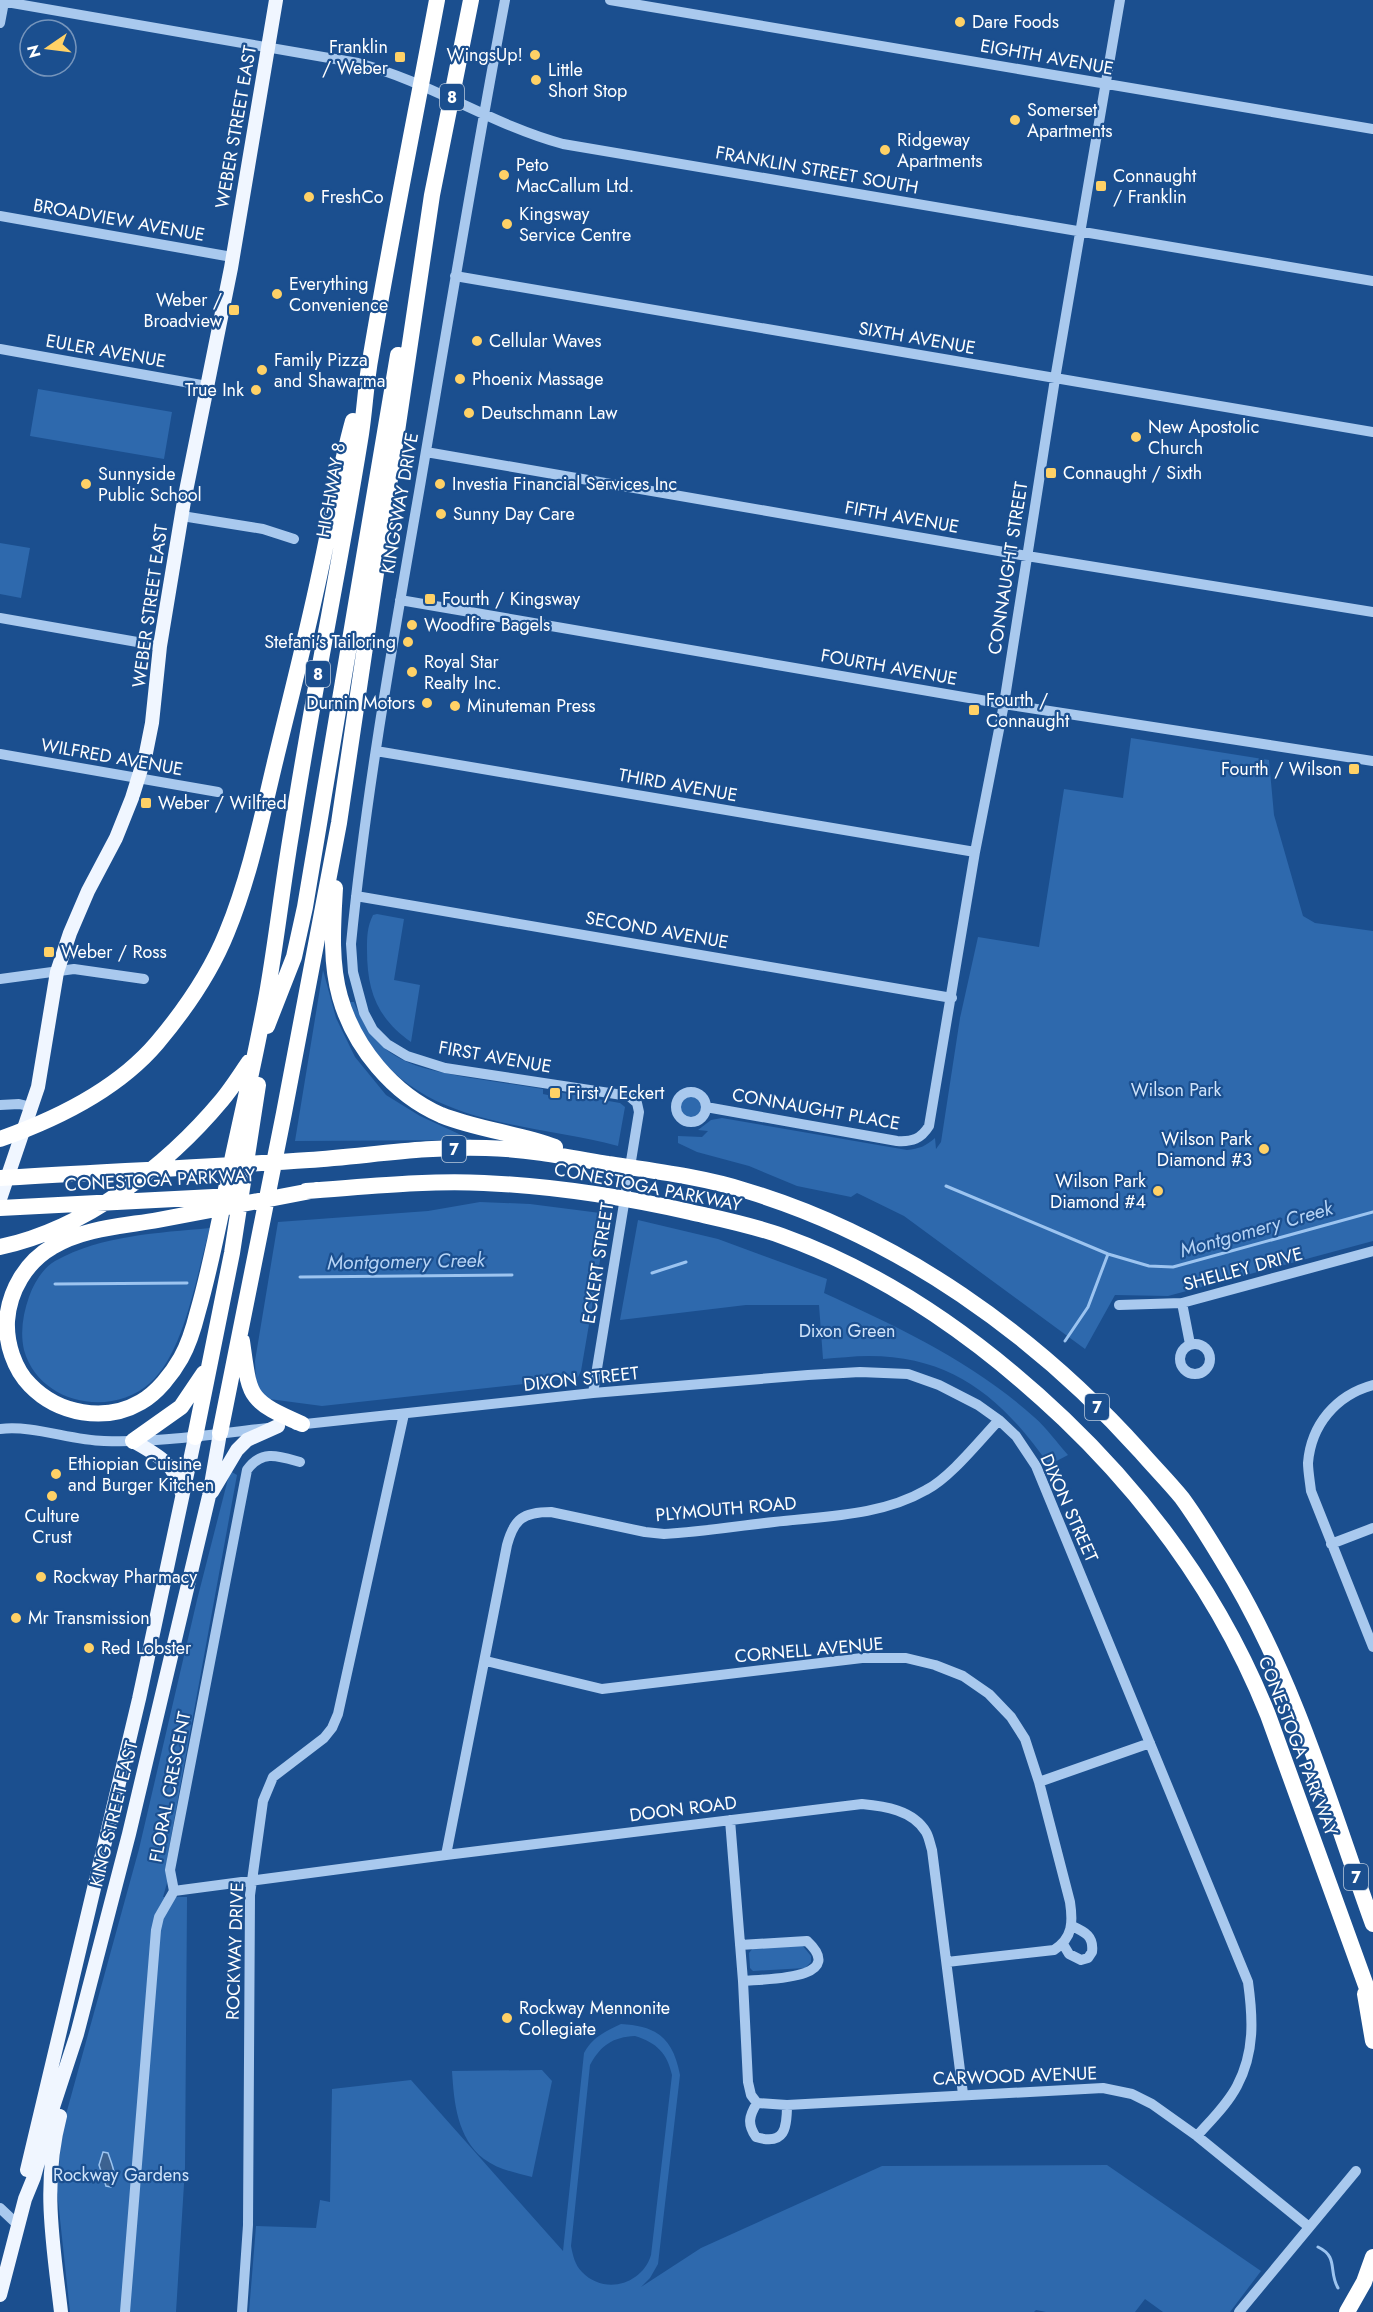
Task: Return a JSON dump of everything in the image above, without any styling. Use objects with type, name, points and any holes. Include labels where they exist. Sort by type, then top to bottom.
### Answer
[{"type":"highway","name":"HIGHWAY 8","points":[[268,988],[292,825],[362,431],[370,360],[437,0]]},
{"type":"highway","name":"8","points":[[339,823],[432,195],[471,0]]},
{"type":"highway","points":[[0,1247],[16,1244],[77,1219],[128,1187],[179,1146],[223,1099],[252,1058],[274,1011],[294,957],[305,907],[393,379],[432,195]]},
{"type":"highway","points":[[0,1139],[33,1128],[71,1110],[124,1073],[155,1045],[184,1008],[226,934],[244,885],[258,832],[312,610],[350,430],[370,360]]},
{"type":"highway","points":[[339,823],[333,920],[334,964],[340,997],[362,1046],[372,1060],[414,1100],[439,1114],[464,1123],[546,1143],[595,1161]]},
{"type":"highway","points":[[220,1433],[339,823]]},
{"type":"highway","points":[[192,1206],[76,1236],[56,1244],[40,1255],[24,1272],[15,1289],[7,1327],[16,1365],[25,1380],[35,1390],[66,1408],[81,1413],[106,1413],[124,1409],[141,1402],[154,1392],[171,1374],[184,1354],[211,1263],[268,988]]},
{"type":"highway","points":[[195,1437],[245,1181],[261,1065],[268,988]]},
{"type":"highway","name":"CONESTOGA PARKWAY","points":[[0,1178],[312,1160],[420,1149],[485,1148],[548,1153],[746,1190],[802,1210],[875,1244],[944,1283],[1008,1328],[1064,1374],[1120,1429],[1182,1498],[1235,1581],[1276,1662],[1301,1719],[1373,1924]]},
{"type":"highway","name":"CONESTOGA PARKWAY","points":[[0,1208],[192,1206],[316,1190],[482,1183],[545,1187],[665,1206],[736,1222],[782,1236],[845,1264],[912,1299],[985,1349],[1034,1391],[1096,1450],[1153,1514],[1209,1594],[1251,1672],[1373,2006]]},
{"type":"highway","points":[[240,1328],[248,1386],[253,1395],[270,1410],[302,1424]]},
{"type":"highway","points":[[133,1441],[182,1407],[210,1364]]},
{"type":"highway","points":[[1340,1830],[1373,1903]]},
{"type":"highway","points":[[1361,1973],[1373,2041]]},
{"type":"highway","points":[[1347,2312],[1364,2282],[1373,2258]]},
{"type":"main road","name":"WEBER STREET EAST","points":[[0,1199],[38,1087],[57,972],[88,891],[116,838],[138,778],[152,723],[160,646],[182,516],[232,257],[276,0]]},
{"type":"main road","points":[[209,1496],[237,1450],[247,1440],[278,1426]]},
{"type":"main road","name":"KING STREET EAST","points":[[0,2295],[25,2199],[77,2034],[129,1834],[209,1496],[220,1433]]},
{"type":"main road","name":"KING STREET EAST","points":[[25,2199],[29,2162],[136,1710],[195,1437]]},
{"type":"main road","points":[[133,1441],[160,1455],[179,1479],[182,1496]]},
{"type":"main road","points":[[61,2312],[49,2181],[56,2131],[77,2034]]},
{"type":"street","name":"KINGSWAY DRIVE","points":[[364,1013],[353,972],[351,944],[376,751],[482,115],[505,0]]},
{"type":"street","name":"EIGHTH AVENUE","points":[[610,0],[1373,129]]},
{"type":"street","name":"CONNAUGHT STREET","points":[[919,1137],[929,1126],[975,852],[1004,704],[1055,379],[1120,0]]},
{"type":"street","name":"FRANKLIN STREET SOUTH","points":[[2,1],[358,63],[407,79],[482,115],[536,137],[563,144],[1373,281]]},
{"type":"street","points":[[0,23],[2,1]]},
{"type":"street","name":"BROADVIEW AVENUE","points":[[0,216],[232,257]]},
{"type":"street","name":"SIXTH AVENUE","points":[[455,276],[1373,432]]},
{"type":"street","name":"EULER AVENUE","points":[[0,349],[207,386]]},
{"type":"street","name":"FIFTH AVENUE","points":[[426,452],[1373,612]]},
{"type":"street","points":[[182,516],[263,529],[294,539]]},
{"type":"street","name":"FOURTH AVENUE","points":[[400,600],[1004,704],[1373,761]]},
{"type":"street","points":[[0,618],[160,646]]},
{"type":"street","name":"THIRD AVENUE","points":[[376,751],[975,852]]},
{"type":"street","name":"WILFRED AVENUE","points":[[0,754],[218,792]]},
{"type":"street","name":"SECOND AVENUE","points":[[356,896],[952,998]]},
{"type":"street","points":[[0,979],[74,969],[144,980]]},
{"type":"street","name":"FIRST AVENUE","points":[[364,1013],[373,1030],[387,1044],[407,1056],[445,1068],[629,1096],[637,1103]]},
{"type":"street","name":"ECKERT STREET","points":[[593,1393],[639,1112],[637,1103]]},
{"type":"street","points":[[0,1105],[19,1104],[32,1107]]},
{"type":"street","name":"CONNAUGHT PLACE","points":[[706,1107],[897,1141],[919,1137]]},
{"type":"street","name":"SHELLEY DRIVE","points":[[1119,1305],[1182,1303],[1373,1251]]},
{"type":"street","points":[[1182,1303],[1190,1344]]},
{"type":"street","name":"DIXON STREET","points":[[0,1429],[16,1427],[103,1441],[195,1437],[278,1426],[593,1393],[860,1372],[908,1374],[939,1385],[969,1400],[999,1420],[1016,1436],[1036,1466],[1248,1982],[1253,2019],[1250,2052],[1238,2085],[1221,2110],[1197,2136]]},
{"type":"street","points":[[1373,1385],[1362,1388],[1337,1402],[1316,1429],[1308,1464],[1311,1491],[1373,1647]]},
{"type":"street","name":"ROCKWAY DRIVE","points":[[242,2312],[248,2225],[252,1882],[264,1801],[273,1778],[324,1738],[332,1728],[338,1714],[404,1414]]},
{"type":"street","name":"PLYMOUTH ROAD","points":[[446,1855],[511,1529],[518,1520],[537,1512],[551,1512],[664,1534],[878,1509],[928,1490],[965,1457],[999,1420]]},
{"type":"street","name":"FLORAL CRESCENT","points":[[174,1891],[170,1870],[247,1470],[251,1464],[275,1454],[300,1462]]},
{"type":"street","points":[[1331,1544],[1373,1528]]},
{"type":"street","name":"CORNELL AVENUE","points":[[486,1661],[602,1689],[862,1658],[906,1658],[935,1665],[963,1676],[989,1694],[1011,1717],[1025,1739],[1039,1782],[1070,1902],[1072,1926]]},
{"type":"street","points":[[1039,1782],[1150,1743]]},
{"type":"street","name":"DOON ROAD","points":[[174,1891],[862,1804],[894,1809],[909,1816],[926,1832],[932,1850],[963,2094]]},
{"type":"street","points":[[730,1820],[743,1981],[747,2082],[751,2095],[757,2103],[749,2121],[756,2137],[764,2139],[780,2136],[787,2123],[787,2105]]},
{"type":"street","points":[[125,2312],[156,1930],[159,1917],[174,1891]]},
{"type":"street","points":[[947,1962],[1053,1950],[1063,1944],[1072,1926],[1086,1932],[1091,1938],[1092,1952],[1088,1958],[1081,1960],[1069,1954],[1063,1944]]},
{"type":"street","points":[[740,1945],[807,1941],[815,1948],[818,1956],[816,1965],[811,1971],[800,1976],[743,1981]]},
{"type":"street","name":"CARWOOD AVENUE","points":[[757,2103],[787,2105],[1103,2088],[1132,2094],[1197,2136],[1309,2227]]},
{"type":"street","points":[[1239,2312],[1356,2171]]},
{"type":"street","points":[[0,2208],[18,2225]]},
{"type":"green space","points":[[38,389],[172,412],[164,459],[30,436]]},
{"type":"green space","points":[[0,543],[30,548],[21,598],[0,594]]},
{"type":"green space","name":"Wilson Park","points":[[1131,738],[1269,760],[1274,815],[1303,916],[1315,923],[1373,931],[1373,1241],[1168,1296],[1115,1295],[1085,1349],[904,1216],[857,1193],[851,1197],[797,1186],[749,1166],[697,1152],[678,1143],[678,1136],[702,1137],[708,1131],[698,1130],[711,1120],[722,1118],[907,1150],[922,1147],[935,1138],[936,1149],[941,1142],[960,1018],[978,937],[1039,947],[1064,789],[1123,798]]},
{"type":"green space","points":[[377,914],[404,919],[394,980],[420,985],[411,1042],[399,1033],[382,1013],[372,991],[367,965],[367,936],[371,919]]},
{"type":"green space","points":[[323,970],[336,1018],[355,1057],[386,1095],[420,1116],[472,1140],[295,1141]]},
{"type":"green space","points":[[350,1002],[354,1002],[373,1036],[385,1048],[412,1064],[465,1077],[543,1089],[543,1094],[557,1097],[558,1092],[620,1103],[625,1107],[618,1146],[475,1116],[442,1104],[412,1087],[385,1063],[362,1032]]},
{"type":"green space","points":[[691,1095],[699,1099],[703,1107],[699,1115],[691,1119],[683,1115],[679,1107],[683,1099]]},
{"type":"green space","points":[[480,1202],[530,1204],[608,1214],[581,1371],[578,1377],[322,1406],[269,1399],[261,1393],[256,1383],[255,1361],[278,1222],[428,1211]]},
{"type":"green space","name":"Dixon Green","points":[[638,1220],[718,1239],[827,1279],[824,1293],[934,1347],[986,1379],[1039,1421],[1068,1455],[1049,1465],[1032,1441],[994,1402],[951,1373],[899,1358],[869,1356],[823,1359],[819,1305],[746,1305],[620,1320]]},
{"type":"green space","points":[[210,1228],[181,1332],[162,1369],[150,1383],[134,1394],[116,1400],[97,1402],[78,1400],[60,1393],[45,1383],[32,1368],[23,1343],[25,1310],[39,1276],[55,1261],[73,1252],[111,1240]]},
{"type":"green space","name":"Rockway Gardens","points":[[230,1471],[237,1475],[167,1859],[167,1883],[163,1897],[187,1897],[185,2168],[176,2312],[70,2312],[57,2191],[62,2129],[139,1849],[197,1600]]},
{"type":"green space","points":[[802,1945],[811,1956],[811,1962],[805,1968],[753,1971],[750,1968],[749,1953],[753,1948]]},
{"type":"green space","points":[[621,2024],[654,2031],[661,2036],[673,2052],[680,2075],[658,2264],[650,2278],[641,2287],[701,2248],[882,2166],[1107,2165],[1261,2271],[1230,2312],[1163,2312],[1145,2299],[1135,2312],[1036,2310],[1034,2312],[249,2312],[256,2226],[316,2228],[320,2200],[330,2202],[332,2089],[411,2080],[563,2251],[584,2053],[595,2039]],"holes":[[[635,2036],[660,2050],[672,2075],[651,2255],[640,2274],[631,2280],[611,2285],[591,2279],[582,2272],[571,2246],[590,2065],[603,2047],[614,2040]]]},
{"type":"green space","points":[[542,2070],[552,2081],[532,2177],[507,2170],[484,2159],[468,2141],[456,2107],[452,2071]]},
{"type":"shaded area","points":[[103,2152],[108,2153],[114,2170],[111,2187],[106,2186],[99,2165]]},
{"type":"waterway","name":"Montgomery Creek","points":[[946,1186],[1108,1254],[1149,1266],[1173,1267],[1373,1212]]},
{"type":"waterway","points":[[1065,1341],[1088,1307],[1108,1254]]},
{"type":"waterway","name":"Montgomery Creek","points":[[652,1273],[686,1262]]},
{"type":"waterway","name":"Montgomery Creek","points":[[300,1277],[512,1275]]},
{"type":"waterway","name":"Montgomery Creek","points":[[55,1284],[187,1283]]},
{"type":"waterway","points":[[1318,2247],[1329,2255],[1338,2288]]},
{"type":"place","name":"Dare Foods","points":[[960,22]]},
{"type":"place","name":"WingsUp!","points":[[535,55]]},
{"type":"place","name":"Franklin / Weber","points":[[400,57]]},
{"type":"place","name":"Little Short Stop","points":[[536,80]]},
{"type":"place","name":"Somerset Apartments","points":[[1015,120]]},
{"type":"place","name":"Ridgeway Apartments","points":[[885,150]]},
{"type":"place","name":"Peto MacCallum Ltd.","points":[[504,175]]},
{"type":"place","name":"Connaught / Franklin","points":[[1101,186]]},
{"type":"place","name":"FreshCo","points":[[309,197]]},
{"type":"place","name":"Kingsway Service Centre","points":[[507,224]]},
{"type":"place","name":"Everything Convenience","points":[[277,294]]},
{"type":"place","name":"Weber / Broadview","points":[[234,310]]},
{"type":"place","name":"Cellular Waves","points":[[477,341]]},
{"type":"place","name":"Family Pizza and Shawarma","points":[[262,370]]},
{"type":"place","name":"Phoenix Massage","points":[[460,379]]},
{"type":"place","name":"True Ink","points":[[256,390]]},
{"type":"place","name":"Deutschmann Law","points":[[469,413]]},
{"type":"place","name":"New Apostolic Church","points":[[1136,437]]},
{"type":"place","name":"Connaught / Sixth","points":[[1051,473]]},
{"type":"place","name":"Sunnyside Public School","points":[[86,484]]},
{"type":"place","name":"Investia Financial Services Inc","points":[[440,484]]},
{"type":"place","name":"Sunny Day Care","points":[[441,514]]},
{"type":"place","name":"Fourth / Kingsway","points":[[430,599]]},
{"type":"place","name":"Woodfire Bagels","points":[[412,625]]},
{"type":"place","name":"Stefani's Tailoring","points":[[408,642]]},
{"type":"place","name":"Royal Star Realty Inc.","points":[[412,672]]},
{"type":"place","name":"Durnin Motors","points":[[427,703]]},
{"type":"place","name":"Minuteman Press","points":[[455,706]]},
{"type":"place","name":"Fourth / Connaught","points":[[974,710]]},
{"type":"place","name":"Fourth / Wilson","points":[[1354,769]]},
{"type":"place","name":"Weber / Wilfred","points":[[146,803]]},
{"type":"place","name":"Weber / Ross","points":[[49,952]]},
{"type":"place","name":"First / Eckert","points":[[555,1093]]},
{"type":"place","name":"Wilson Park Diamond #3","points":[[1264,1149]]},
{"type":"place","name":"Wilson Park Diamond #4","points":[[1158,1191]]},
{"type":"place","name":"Ethiopian Cuisine and Burger Kitchen","points":[[56,1474]]},
{"type":"place","name":"Culture Crust","points":[[52,1496]]},
{"type":"place","name":"Rockway Pharmacy","points":[[41,1577]]},
{"type":"place","name":"Mr Transmission","points":[[16,1618]]},
{"type":"place","name":"Red Lobster","points":[[89,1648]]},
{"type":"place","name":"Rockway Mennonite Collegiate","points":[[507,2018]]}]
